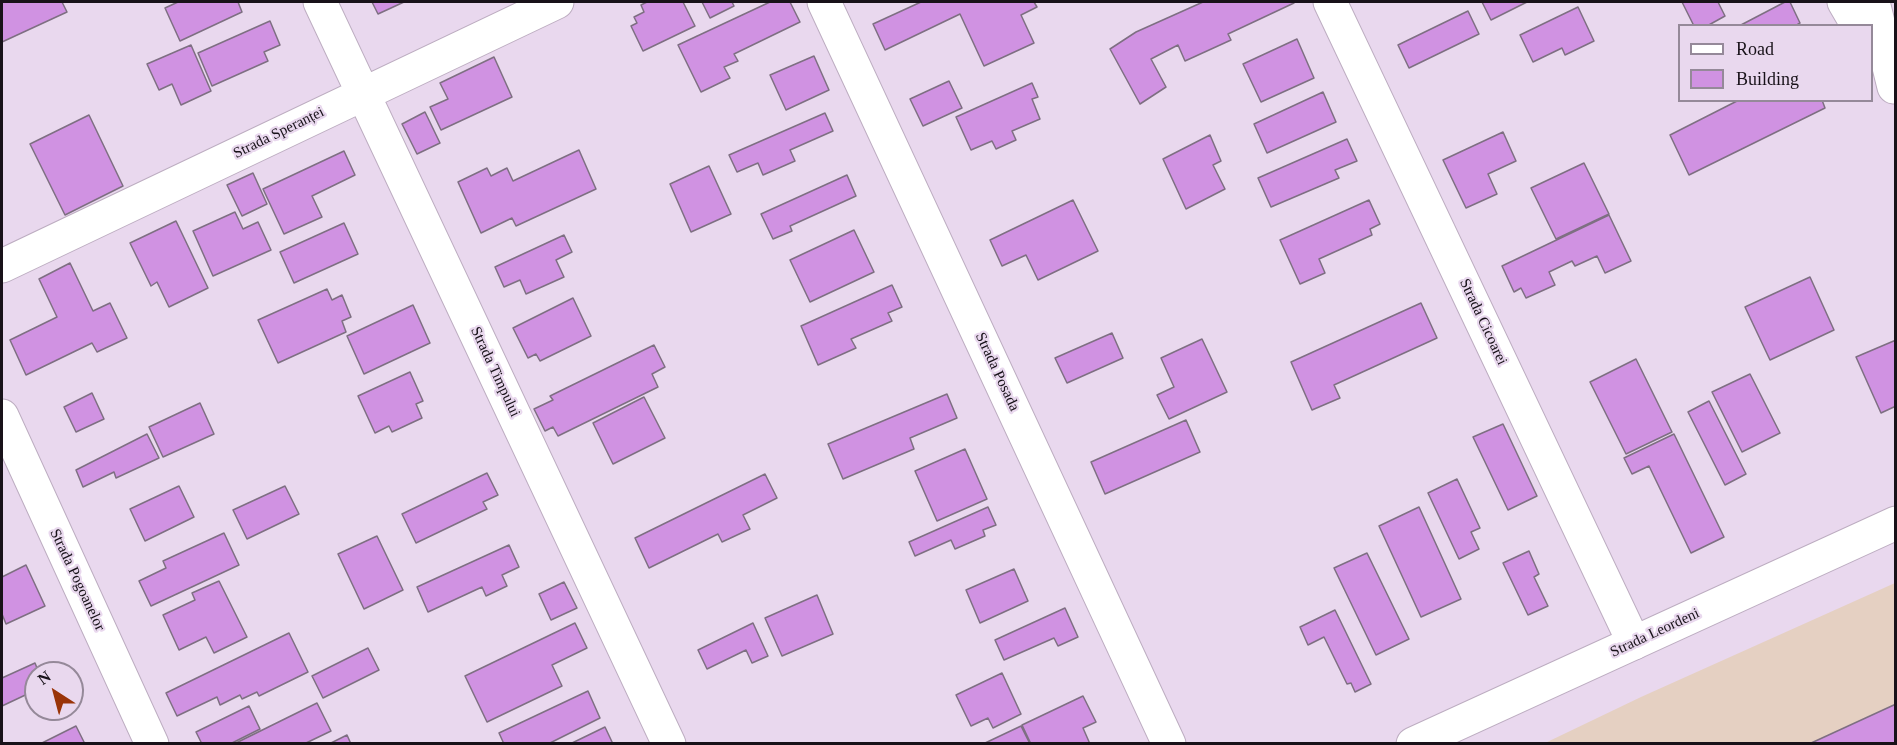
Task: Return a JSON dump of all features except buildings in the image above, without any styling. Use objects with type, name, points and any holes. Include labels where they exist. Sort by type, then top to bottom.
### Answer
[{"type":"street","name":"Strada Timpului","points":[[320,2],[669,744]]},
{"type":"street","name":"Strada Speranței","points":[[2,266],[557,2]]},
{"type":"street","name":"Strada Posada","points":[[824,2],[1169,744]]},
{"type":"street","name":"Strada Cicoarei","points":[[1330,2],[1634,643]]},
{"type":"street","points":[[1844,2],[1857,24]]},
{"type":"street","points":[[1873,2],[1895,88]]},
{"type":"street","points":[[1873,50],[1895,88]]},
{"type":"street","name":"Strada Pogoanelor","points":[[2,416],[152,744]]},
{"type":"street","name":"Strada Leordeni","points":[[1413,744],[1896,523]]},
{"type":"shaded area","points":[[1895,583],[1895,743],[1543,744],[1641,697]]}]
